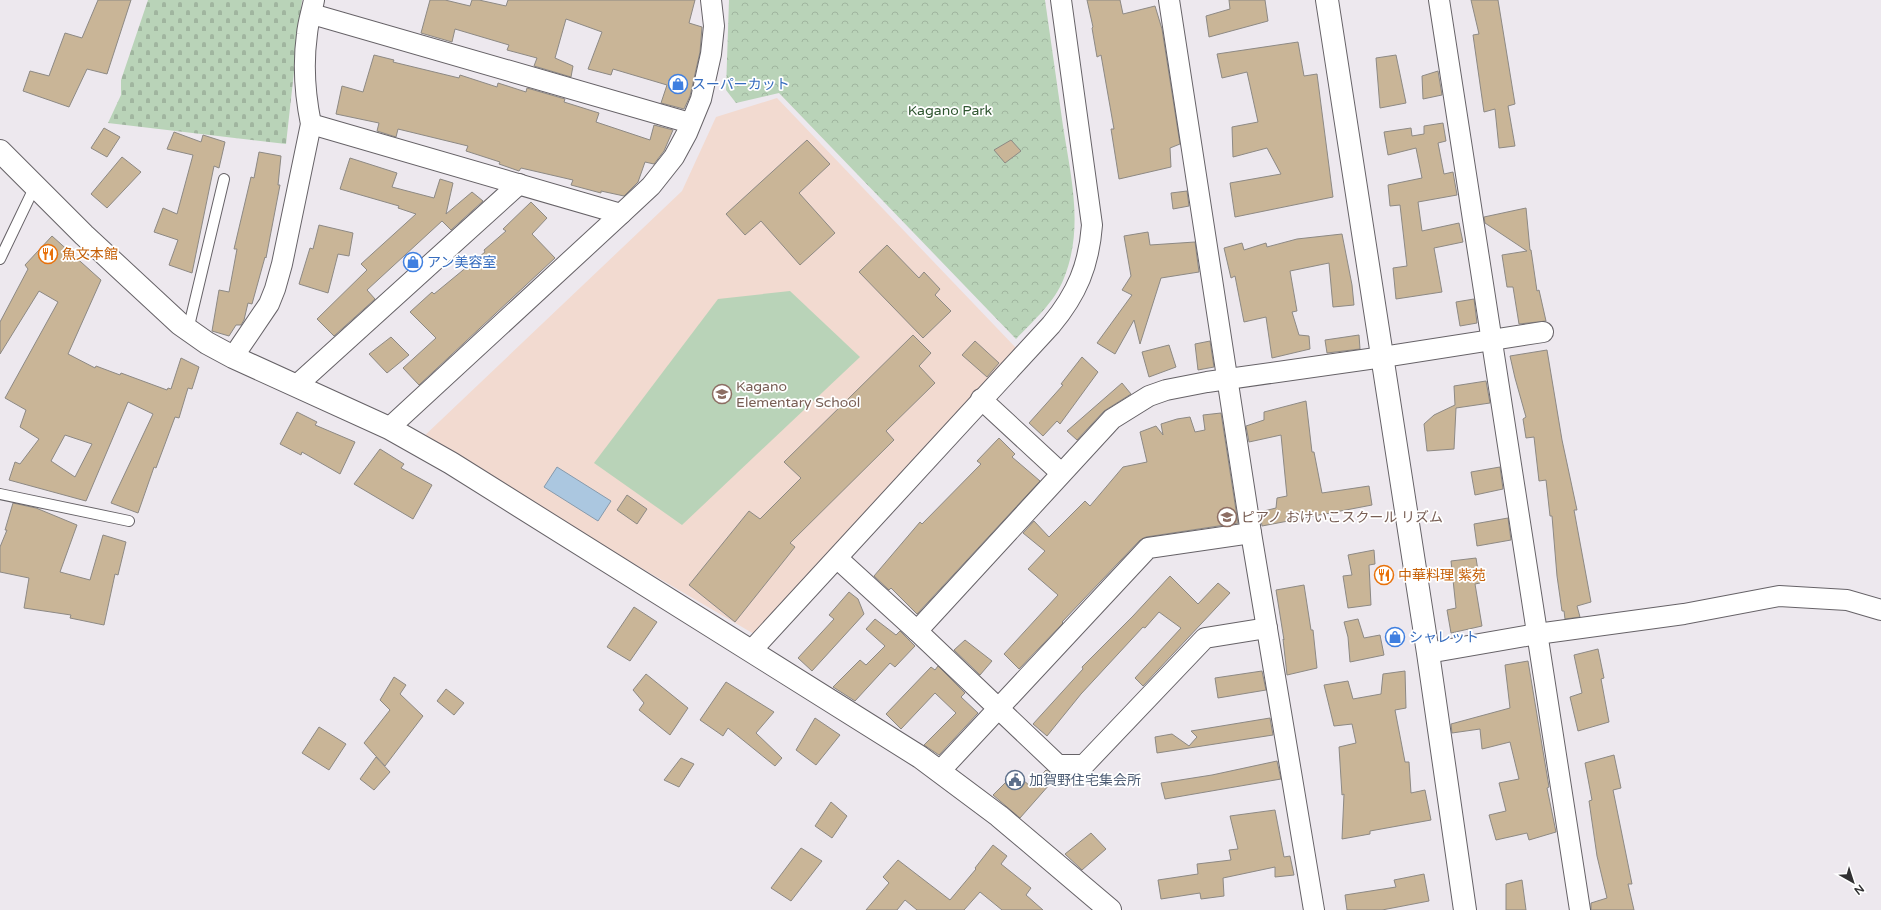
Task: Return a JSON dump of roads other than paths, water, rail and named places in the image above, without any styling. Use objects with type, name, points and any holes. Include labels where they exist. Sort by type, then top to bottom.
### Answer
[{"type":"street","points":[[389,428],[651,186],[674,158],[687,133],[701,99],[711,54],[714,26],[711,0]]},
{"type":"street","points":[[751,651],[838,559],[1063,311],[1081,279],[1090,243],[1092,225],[1061,0]]},
{"type":"street","points":[[1169,0],[1251,533],[1314,910]]},
{"type":"street","points":[[1327,0],[1428,653],[1465,910]]},
{"type":"street","points":[[1439,0],[1580,910]]},
{"type":"street","points":[[233,357],[269,304],[282,264],[311,124],[306,101],[306,73],[307,34],[313,7],[690,123]]},
{"type":"street","points":[[311,124],[621,214]]},
{"type":"street","points":[[0,151],[138,286],[188,330],[207,343],[233,357],[297,384],[389,428],[517,503],[920,757],[999,816],[1110,910]]},
{"type":"street","points":[[297,384],[519,184]]},
{"type":"street","points":[[917,631],[1112,419],[1131,405],[1149,396],[1166,390],[1228,379],[1543,332]]},
{"type":"street","points":[[982,399],[1061,473]]},
{"type":"street","points":[[940,771],[1148,548],[1251,533]]},
{"type":"street","points":[[838,559],[917,631],[1058,765],[1084,765],[1205,638],[1267,628]]},
{"type":"street","points":[[1428,653],[1537,634],[1684,614],[1779,596],[1847,600],[1881,610]]},
{"type":"lane","points":[[188,330],[224,179]]},
{"type":"lane","points":[[0,259],[35,186]]},
{"type":"lane","points":[[0,494],[129,521]]},
{"type":"water","points":[[557,467],[611,501],[598,521],[544,487]]},
{"type":"place","name":"スーパーカット","points":[[678,84]]},
{"type":"place","name":"魚文本館","points":[[48,254]]},
{"type":"place","name":"アン美容室","points":[[413,262]]},
{"type":"place","name":"Kagano Elementary School","points":[[722,394]]},
{"type":"place","name":"ピアノ おけいこスクール リズム","points":[[1227,517]]},
{"type":"place","name":"中華料理 紫苑","points":[[1384,575]]},
{"type":"place","name":"シャレット","points":[[1395,637]]},
{"type":"place","name":"加賀野住宅集会所","points":[[1015,780]]},
{"type":"park label","name":"Kagano Park","points":[[950,110]]}]
